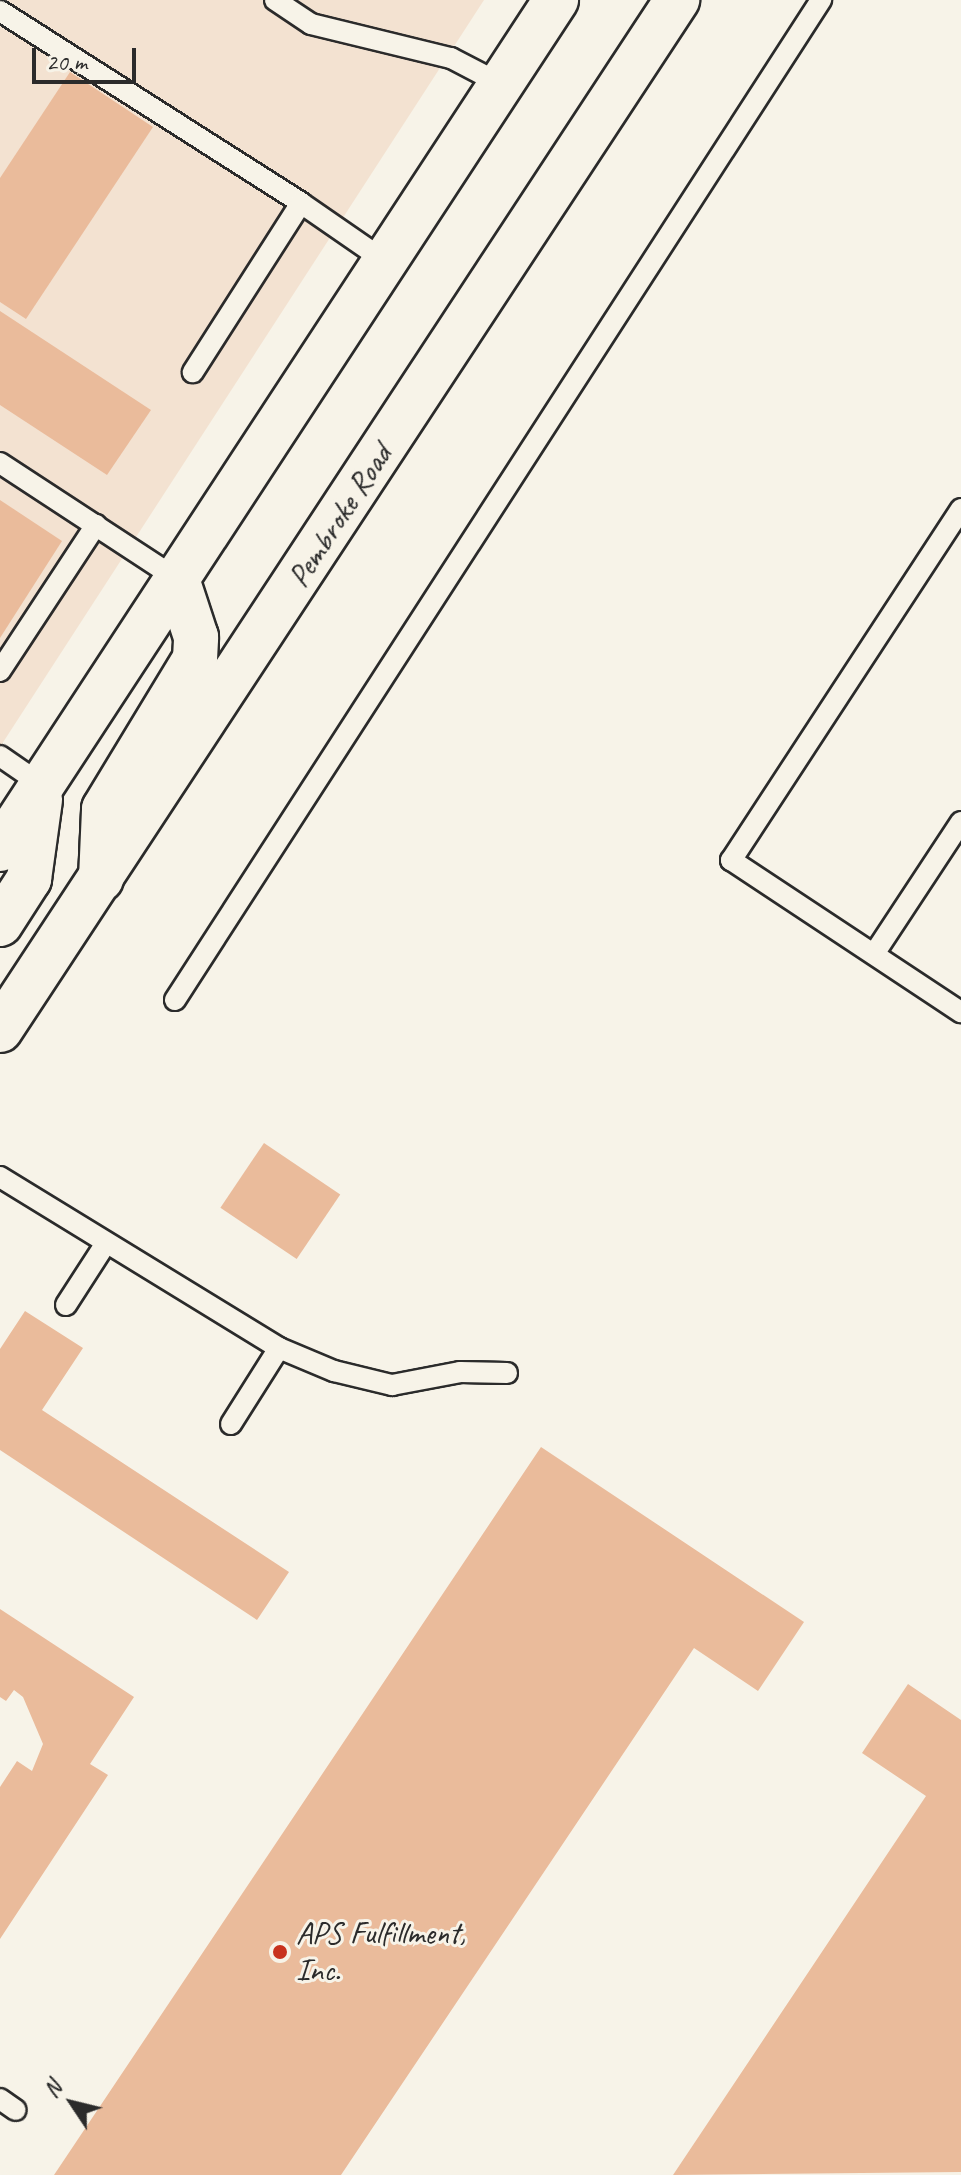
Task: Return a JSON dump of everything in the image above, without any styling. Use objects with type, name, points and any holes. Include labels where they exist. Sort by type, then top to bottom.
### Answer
[{"type":"main road","points":[[0,849],[556,0]]},
{"type":"main road","name":"Pembroke Road","points":[[0,1030],[101,881],[677,0]]},
{"type":"main road","points":[[101,881],[104,809],[195,659],[177,579]]},
{"type":"main road","points":[[0,924],[29,879],[42,785]]},
{"type":"lane","points":[[275,0],[311,24],[451,58],[501,84]]},
{"type":"lane","points":[[175,1000],[821,0]]},
{"type":"lane","points":[[0,11],[301,203],[385,261]]},
{"type":"lane","points":[[193,372],[301,203]]},
{"type":"lane","points":[[0,463],[177,579]]},
{"type":"lane","points":[[961,509],[731,860],[961,1012]]},
{"type":"lane","points":[[0,671],[96,525]]},
{"type":"lane","points":[[0,756],[42,785]]},
{"type":"lane","points":[[874,954],[961,822]]},
{"type":"lane","points":[[0,1177],[279,1348],[392,1385],[460,1372],[507,1373]]},
{"type":"lane","points":[[66,1305],[106,1243]]},
{"type":"lane","points":[[231,1424],[279,1348]]},
{"type":"shaded area","points":[[0,0],[484,0],[0,747]]},
{"type":"building","points":[[70,72],[153,127],[26,319],[0,302],[0,178]]},
{"type":"building","points":[[0,311],[151,410],[107,475],[0,405]]},
{"type":"building","points":[[0,500],[62,541],[0,638]]},
{"type":"building","points":[[264,1143],[340,1194],[297,1259],[220,1208]]},
{"type":"building","points":[[25,1311],[83,1348],[42,1410],[289,1572],[257,1620],[0,1450],[0,1349]]},
{"type":"building","points":[[541,1447],[804,1622],[758,1691],[694,1648],[341,2175],[54,2175]]},
{"type":"building","points":[[0,1609],[134,1697],[90,1764],[108,1775],[0,1939],[0,1787],[17,1761],[32,1771],[43,1744],[23,1697],[14,1690],[6,1701],[0,1697]]},
{"type":"building","points":[[908,1684],[961,1720],[961,2172],[673,2175],[926,1796],[862,1753]]},
{"type":"place","name":"APS Fulfillment, Inc.","points":[[280,1952]]}]
